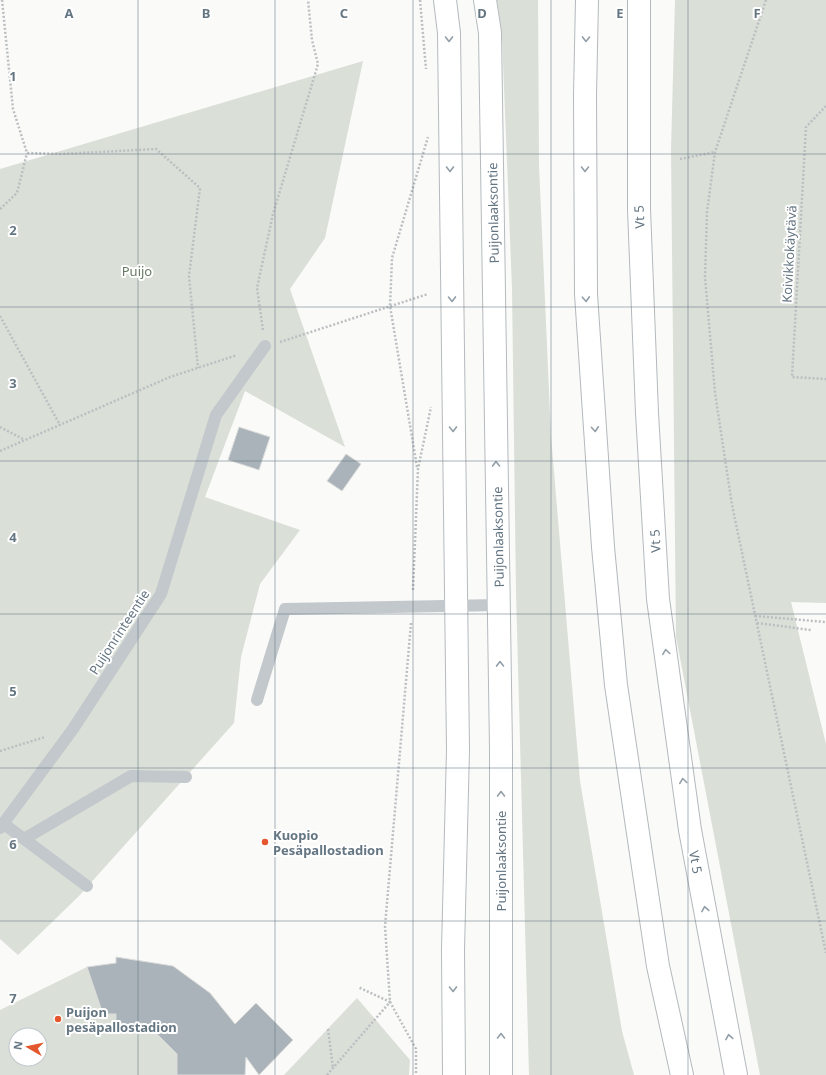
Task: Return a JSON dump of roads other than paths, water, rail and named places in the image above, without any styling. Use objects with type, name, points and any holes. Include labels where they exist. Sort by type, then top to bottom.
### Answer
[{"type":"main road","points":[[445,0],[448,33],[458,750],[452,950],[454,1075]]},
{"type":"main road","name":"Puijonlaaksontie","points":[[485,0],[490,33],[499,605],[501,749],[501,1075]]},
{"type":"main road","points":[[587,0],[585,95],[586,294],[603,547],[616,685],[643,868],[658,966],[682,1075]]},
{"type":"main road","name":"Vt 5","points":[[639,0],[639,209],[647,405],[658,599],[690,830],[736,1075]]},
{"type":"lane","name":"Puijonrinteentie","points":[[2,826],[73,729],[161,594],[216,415],[265,346]]},
{"type":"lane","points":[[257,700],[285,609],[499,605]]},
{"type":"lane","points":[[24,839],[131,776],[186,777]]},
{"type":"lane","points":[[2,826],[24,839],[88,886]]},
{"type":"place","name":"Kuopio Pesäpallostadion","points":[[265,842]]},
{"type":"place","name":"Puijon pesäpallostadion","points":[[58,1019]]},
{"type":"park label","name":"Puijo","points":[[137,271]]}]
